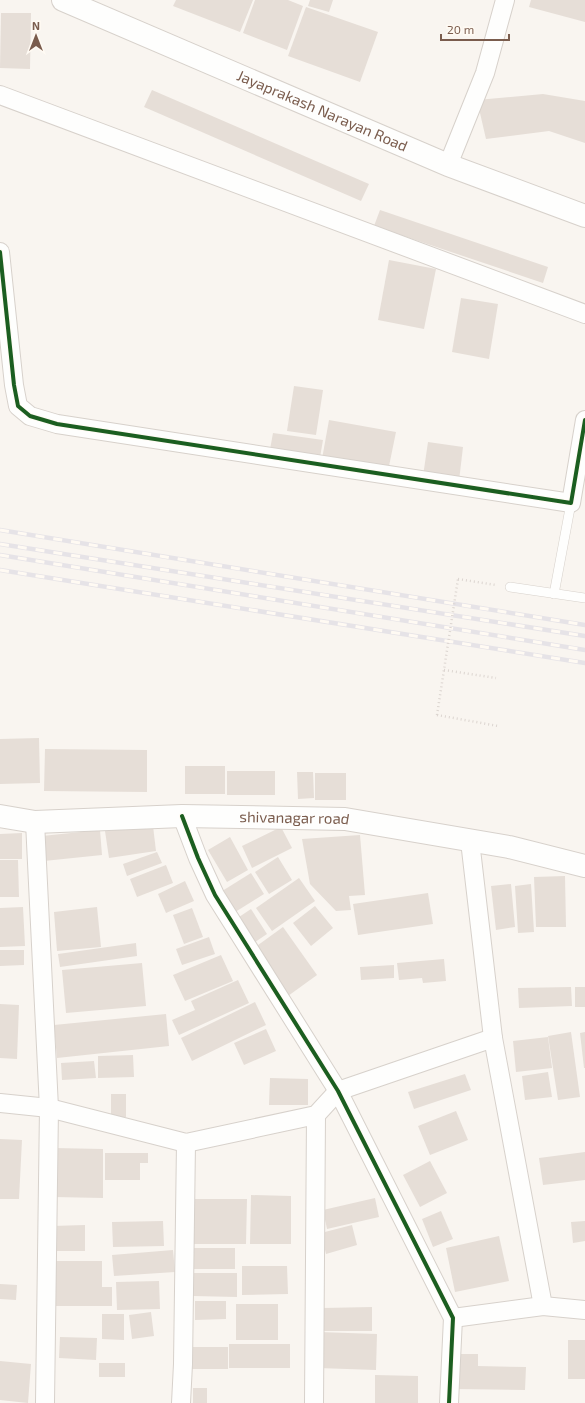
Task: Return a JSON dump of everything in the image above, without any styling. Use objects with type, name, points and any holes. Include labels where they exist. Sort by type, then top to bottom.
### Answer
[{"type":"street","name":"Jayaprakash Narayan Road","points":[[63,0],[448,165],[585,216]]},
{"type":"street","points":[[448,165],[485,73],[505,0]]},
{"type":"street","points":[[0,95],[585,314]]},
{"type":"street","points":[[0,252],[14,385],[18,406],[30,416],[57,424],[572,503],[585,420]]},
{"type":"street","name":"shivanagar road","points":[[0,816],[35,822],[182,816],[345,819],[510,847],[585,866]]},
{"type":"street","points":[[182,816],[198,858],[215,895],[338,1091],[453,1318],[448,1403]]},
{"type":"street","points":[[35,822],[49,1108],[45,1403]]},
{"type":"street","points":[[470,841],[493,1038],[543,1306]]},
{"type":"street","points":[[0,1103],[49,1108],[186,1143],[316,1115],[338,1091],[493,1038]]},
{"type":"street","points":[[314,1403],[316,1115]]},
{"type":"street","points":[[181,1403],[183,1364],[186,1143]]},
{"type":"street","points":[[453,1318],[543,1306],[585,1310]]},
{"type":"lane","points":[[554,594],[572,503]]},
{"type":"lane","points":[[510,587],[585,598]]},
{"type":"path","points":[[498,726],[437,715],[458,579],[510,587]]},
{"type":"path","points":[[444,670],[496,678]]},
{"type":"building","points":[[176,0],[253,0],[240,32],[173,6]]},
{"type":"building","points":[[255,0],[288,0],[303,6],[287,50],[243,33]]},
{"type":"building","points":[[310,0],[333,0],[329,12],[308,6]]},
{"type":"building","points":[[531,0],[585,0],[585,22],[529,7]]},
{"type":"building","points":[[306,7],[378,32],[360,82],[288,56]]},
{"type":"building","points":[[1,13],[31,13],[30,69],[0,68]]},
{"type":"building","points":[[152,90],[369,184],[361,201],[144,107]]},
{"type":"building","points":[[543,94],[585,101],[585,143],[549,131],[486,139],[477,100]]},
{"type":"building","points":[[380,210],[548,267],[543,283],[374,226]]},
{"type":"building","points":[[389,260],[436,269],[424,329],[378,320]]},
{"type":"building","points":[[461,298],[498,304],[489,359],[452,352]]},
{"type":"building","points":[[294,386],[323,390],[316,435],[287,431]]},
{"type":"building","points":[[329,420],[396,432],[388,471],[322,459]]},
{"type":"building","points":[[273,433],[323,440],[319,463],[269,455]]},
{"type":"building","points":[[428,442],[463,447],[459,481],[423,476]]},
{"type":"building","points":[[39,738],[40,783],[0,784],[0,739]]},
{"type":"building","points":[[45,749],[147,750],[147,792],[44,791]]},
{"type":"building","points":[[185,766],[225,766],[225,794],[185,794]]},
{"type":"building","points":[[227,771],[275,771],[275,795],[227,795]]},
{"type":"building","points":[[297,772],[313,772],[314,798],[298,799]]},
{"type":"building","points":[[315,773],[346,773],[346,800],[315,800]]},
{"type":"building","points":[[153,826],[156,851],[109,858],[105,831]]},
{"type":"building","points":[[281,827],[292,848],[252,868],[242,846]]},
{"type":"building","points":[[100,830],[102,855],[44,861],[42,836]]},
{"type":"building","points":[[22,833],[22,859],[0,859],[0,834]]},
{"type":"building","points":[[360,835],[365,895],[349,896],[351,910],[336,911],[310,884],[302,839]]},
{"type":"building","points":[[230,837],[248,870],[227,882],[208,850]]},
{"type":"building","points":[[157,852],[162,863],[127,876],[123,864]]},
{"type":"building","points":[[278,857],[292,880],[269,894],[255,872]]},
{"type":"building","points":[[0,860],[18,860],[19,897],[0,897]]},
{"type":"building","points":[[166,865],[173,883],[137,897],[130,879]]},
{"type":"building","points":[[251,873],[264,894],[232,914],[219,893]]},
{"type":"building","points":[[565,876],[566,927],[536,927],[534,877]]},
{"type":"building","points":[[299,878],[315,901],[272,931],[256,908]]},
{"type":"building","points":[[185,881],[194,901],[166,913],[158,894]]},
{"type":"building","points":[[511,884],[515,927],[496,930],[491,886]]},
{"type":"building","points":[[531,884],[534,932],[518,933],[515,886]]},
{"type":"building","points":[[428,893],[433,924],[358,935],[353,904]]},
{"type":"building","points":[[315,906],[333,928],[311,946],[293,923]]},
{"type":"building","points":[[23,907],[25,946],[0,947],[0,908]]},
{"type":"building","points":[[97,907],[101,947],[57,951],[54,912]]},
{"type":"building","points":[[192,908],[203,937],[184,944],[173,915]]},
{"type":"building","points":[[251,909],[267,934],[252,944],[236,919]]},
{"type":"building","points":[[283,927],[317,975],[288,996],[254,948]]},
{"type":"building","points":[[209,937],[215,954],[182,965],[176,949]]},
{"type":"building","points":[[136,943],[137,956],[60,967],[58,954]]},
{"type":"building","points":[[0,950],[24,950],[24,965],[0,966]]},
{"type":"building","points":[[221,955],[233,981],[185,1001],[173,975]]},
{"type":"building","points":[[444,959],[446,981],[423,983],[422,978],[399,980],[397,963]]},
{"type":"building","points":[[142,963],[146,1006],[66,1013],[62,970]]},
{"type":"building","points":[[394,965],[394,978],[361,980],[360,967]]},
{"type":"building","points":[[238,980],[249,1003],[179,1035],[172,1020],[195,1010],[191,1001]]},
{"type":"building","points":[[571,987],[572,1006],[519,1008],[518,988]]},
{"type":"building","points":[[575,987],[585,987],[585,1007],[575,1007]]},
{"type":"building","points":[[255,1002],[266,1025],[192,1061],[181,1038]]},
{"type":"building","points":[[0,1004],[19,1005],[17,1059],[0,1058]]},
{"type":"building","points":[[166,1014],[169,1046],[57,1058],[54,1025]]},
{"type":"building","points":[[266,1029],[276,1051],[244,1065],[234,1043]]},
{"type":"building","points":[[571,1032],[580,1097],[558,1100],[548,1036]]},
{"type":"building","points":[[585,1032],[585,1068],[584,1068],[580,1033]]},
{"type":"building","points":[[548,1037],[552,1068],[516,1072],[513,1041]]},
{"type":"building","points":[[133,1055],[134,1077],[98,1078],[98,1056]]},
{"type":"building","points":[[94,1061],[96,1078],[62,1080],[61,1063]]},
{"type":"building","points":[[548,1072],[552,1097],[525,1100],[522,1076]]},
{"type":"building","points":[[465,1074],[471,1090],[414,1109],[408,1092]]},
{"type":"building","points":[[270,1078],[308,1079],[308,1105],[269,1105]]},
{"type":"building","points":[[111,1094],[126,1094],[126,1117],[111,1117]]},
{"type":"building","points":[[456,1111],[468,1140],[430,1155],[418,1126]]},
{"type":"building","points":[[0,1139],[22,1140],[19,1199],[0,1199]]},
{"type":"building","points":[[54,1148],[103,1149],[103,1198],[54,1197]]},
{"type":"building","points":[[585,1152],[585,1180],[543,1185],[539,1158]]},
{"type":"building","points":[[105,1153],[148,1153],[148,1163],[140,1163],[140,1180],[105,1180]]},
{"type":"building","points":[[430,1161],[447,1193],[420,1207],[403,1175]]},
{"type":"building","points":[[251,1195],[291,1196],[291,1244],[250,1244]]},
{"type":"building","points":[[375,1198],[379,1217],[327,1229],[323,1210]]},
{"type":"building","points":[[194,1199],[247,1199],[246,1244],[193,1244]]},
{"type":"building","points":[[441,1211],[453,1239],[433,1247],[422,1219]]},
{"type":"building","points":[[163,1221],[164,1246],[113,1247],[112,1222]]},
{"type":"building","points":[[585,1221],[585,1241],[573,1243],[571,1222]]},
{"type":"building","points":[[85,1225],[85,1251],[53,1251],[52,1226]]},
{"type":"building","points":[[352,1225],[357,1245],[326,1254],[321,1233]]},
{"type":"building","points":[[499,1236],[509,1281],[455,1292],[446,1248]]},
{"type":"building","points":[[188,1248],[235,1248],[235,1269],[188,1269]]},
{"type":"building","points":[[173,1250],[175,1272],[114,1276],[112,1255]]},
{"type":"building","points":[[56,1261],[102,1261],[102,1287],[112,1287],[112,1306],[56,1306]]},
{"type":"building","points":[[242,1266],[287,1266],[288,1294],[242,1295]]},
{"type":"building","points":[[193,1273],[237,1273],[237,1297],[193,1296]]},
{"type":"building","points":[[159,1281],[160,1309],[117,1310],[116,1282]]},
{"type":"building","points":[[0,1284],[17,1285],[16,1300],[0,1299]]},
{"type":"building","points":[[195,1301],[226,1301],[226,1319],[195,1320]]},
{"type":"building","points":[[236,1304],[278,1304],[278,1340],[236,1340]]},
{"type":"building","points":[[372,1307],[372,1331],[323,1331],[323,1308]]},
{"type":"building","points":[[151,1312],[154,1336],[132,1339],[129,1315]]},
{"type":"building","points":[[102,1314],[124,1314],[124,1340],[102,1339]]},
{"type":"building","points":[[319,1332],[377,1334],[376,1370],[318,1368]]},
{"type":"building","points":[[60,1337],[97,1338],[96,1360],[59,1358]]},
{"type":"building","points":[[568,1340],[585,1340],[585,1379],[568,1379]]},
{"type":"building","points":[[229,1344],[290,1344],[290,1368],[229,1368]]},
{"type":"building","points":[[189,1347],[228,1347],[228,1369],[189,1369]]},
{"type":"building","points":[[455,1354],[478,1354],[478,1366],[526,1367],[525,1390],[455,1389]]},
{"type":"building","points":[[0,1361],[31,1364],[28,1403],[0,1400]]},
{"type":"building","points":[[99,1363],[125,1363],[125,1377],[99,1377]]},
{"type":"building","points":[[375,1375],[418,1376],[418,1403],[375,1403]]},
{"type":"building","points":[[193,1388],[207,1388],[207,1403],[193,1403]]},
{"type":"railway","points":[[0,530],[585,625]]},
{"type":"railway","points":[[0,544],[585,636]]},
{"type":"railway","points":[[0,555],[585,650]]},
{"type":"railway","points":[[0,570],[585,663]]},
{"type":"cycle path","points":[[0,252],[14,385],[18,406],[30,416],[57,424],[571,503],[585,420]]},
{"type":"cycle path","points":[[182,816],[198,858],[215,895],[338,1091],[453,1318],[449,1403]]}]
